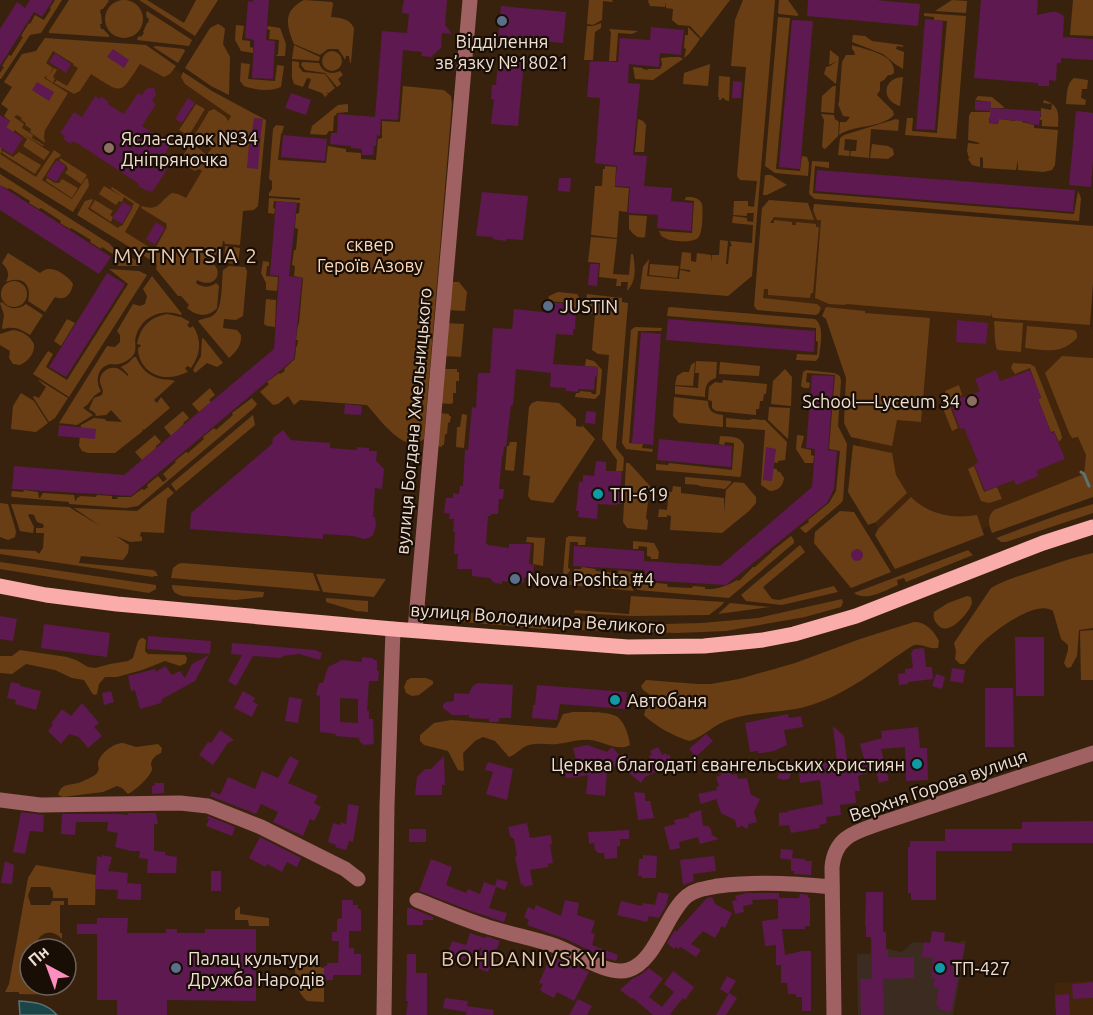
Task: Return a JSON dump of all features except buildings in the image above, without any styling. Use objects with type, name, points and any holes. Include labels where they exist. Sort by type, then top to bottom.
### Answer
[{"type":"main road","name":"вулиця Володимира Великого","points":[[0,586],[46,595],[117,604],[415,630],[571,643],[645,647],[704,646],[763,640],[856,616],[1043,543],[1093,527]]},
{"type":"street","name":"вулиця Богдана Хмельницького","points":[[415,630],[470,0]]},
{"type":"street","points":[[384,1010],[387,806],[393,628]]},
{"type":"street","name":"Верхня Горова вулиця","points":[[834,1015],[832,867],[834,851],[841,842],[856,832],[881,822],[1093,753]]},
{"type":"street","points":[[0,800],[40,805],[180,803],[208,806],[261,827],[345,869],[358,879]]},
{"type":"street","points":[[417,900],[476,923],[539,941],[606,968],[622,971],[633,968],[642,961],[681,903],[696,891],[725,885],[755,883],[832,887]]},
{"type":"shaded area","name":"Ясла-садок №34 Дніпряночка","points":[[45,42],[148,51],[240,113],[157,259],[0,160],[0,137],[10,121],[4,116],[8,109],[1,104]]},
{"type":"shaded area","name":"School—Lyceum 34","points":[[779,208],[1073,234],[1074,307],[1093,330],[1093,485],[899,562],[856,492],[860,439],[850,422],[853,379],[827,313],[818,308],[760,303],[767,220]]},
{"type":"shaded area","points":[[948,941],[960,943],[966,941],[953,1015],[858,1015],[857,954],[871,954],[871,950],[888,949],[902,952],[913,942],[947,945]]},
{"type":"shaded area","points":[[1093,981],[1093,1015],[1056,1015],[1054,983]]},
{"type":"green space","points":[[55,0],[62,0],[41,33],[30,35],[0,79],[0,73],[4,67],[2,66],[23,37],[21,36],[29,23],[35,15],[44,20]]},
{"type":"green space","points":[[69,0],[108,0],[101,9],[102,24],[100,24],[101,29],[109,37],[49,33]]},
{"type":"green space","points":[[124,0],[137,6],[143,19],[137,32],[124,38],[111,32],[105,19],[111,6]]},
{"type":"green space","points":[[139,0],[147,0],[184,23],[196,0],[218,0],[195,36]]},
{"type":"green space","points":[[304,0],[332,2],[331,17],[350,22],[354,28],[351,63],[349,56],[346,56],[345,60],[338,49],[328,49],[320,55],[294,44],[288,24],[289,13]]},
{"type":"green space","points":[[589,0],[612,0],[613,2],[603,1],[602,20],[593,25],[587,24]]},
{"type":"green space","points":[[649,0],[730,0],[701,38],[690,26],[678,25],[672,20],[673,9],[666,8],[666,2],[665,7],[650,6]]},
{"type":"green space","points":[[743,0],[775,0],[752,276],[728,296],[640,289],[643,267],[649,259],[647,276],[679,279],[680,270],[690,272],[690,270],[680,269],[682,252],[691,253],[691,261],[696,262],[697,253],[711,255],[711,263],[712,255],[719,255],[720,240],[728,241],[726,264],[728,264],[730,246],[732,246],[730,241],[752,243],[753,225],[732,223],[733,216],[747,218],[747,221],[753,222],[754,213],[747,213],[747,216],[733,215],[734,201],[748,201],[748,206],[754,207],[757,181],[740,180],[737,176],[746,67],[731,66],[735,20]]},
{"type":"green space","points":[[779,0],[788,0],[798,16],[779,14]]},
{"type":"green space","points":[[952,0],[967,1],[966,13],[935,11]]},
{"type":"green space","points":[[1073,0],[1093,0],[1093,36],[1070,35]]},
{"type":"green space","points":[[147,11],[192,40],[189,46],[137,40],[144,33],[148,23]]},
{"type":"green space","points":[[924,13],[966,16],[956,139],[905,135],[907,118],[913,118],[912,131],[937,133],[947,21],[934,20],[934,17],[924,16]]},
{"type":"green space","points":[[778,17],[790,18],[776,169],[800,171],[802,156],[807,157],[808,176],[775,173],[765,166]]},
{"type":"green space","points":[[601,23],[601,28],[595,32],[593,60],[584,60],[587,26]]},
{"type":"green space","points":[[218,24],[225,29],[223,44],[230,57],[229,95],[185,68],[210,28]]},
{"type":"green space","points":[[236,25],[244,26],[242,40],[250,41],[253,53],[241,51],[235,40]]},
{"type":"green space","points":[[268,26],[280,28],[286,44],[285,56],[276,56],[279,40],[269,39]]},
{"type":"green space","points":[[688,27],[700,39],[684,58],[685,35],[688,35]]},
{"type":"green space","points":[[609,29],[638,31],[632,34],[618,33],[616,61],[609,61],[611,32]]},
{"type":"green space","points":[[853,35],[865,36],[872,41],[902,45],[904,47],[897,46],[896,49],[904,52],[903,69],[883,54],[852,42]]},
{"type":"green space","points":[[45,38],[146,45],[176,66],[170,74],[164,77],[140,64],[128,82],[120,88],[115,88],[91,74],[80,91],[74,94],[54,83],[57,80],[67,86],[78,68],[53,51],[46,63],[53,68],[49,75],[54,68],[57,70],[53,77],[55,79],[53,83],[46,78],[47,75],[44,78],[68,93],[45,130],[45,143],[30,132],[31,129],[25,125],[22,118],[17,115],[14,117],[24,124],[22,128],[33,135],[32,138],[44,145],[21,133],[50,152],[44,160],[23,146],[27,139],[16,129],[1,149],[0,154],[0,137],[10,121],[4,116],[8,109],[1,104],[12,87],[4,82],[22,54],[36,51]]},
{"type":"green space","points":[[294,45],[320,57],[319,61],[292,59]]},
{"type":"green space","points":[[852,45],[879,54],[890,61],[894,73],[880,82],[877,95],[893,111],[894,115],[875,125],[852,129],[839,135],[840,122],[846,122],[850,117],[843,116],[838,104],[842,62],[846,55],[855,55]]},
{"type":"green space","points":[[153,47],[184,49],[185,51],[178,63]]},
{"type":"green space","points":[[830,50],[839,57],[836,84],[824,74],[826,67],[837,61],[829,65]]},
{"type":"green space","points":[[332,51],[339,54],[342,61],[339,68],[332,71],[325,68],[322,61],[325,54]]},
{"type":"green space","points":[[661,58],[683,59],[653,80],[635,79],[633,67],[647,70],[660,69]]},
{"type":"green space","points":[[292,61],[299,62],[299,67],[303,72],[325,74],[335,88],[329,93],[326,92],[328,94],[325,97],[322,93],[308,88],[311,79],[307,78],[303,87],[294,84]]},
{"type":"green space","points":[[302,62],[319,63],[328,72],[340,71],[343,75],[338,79],[341,84],[337,87],[325,73],[305,70],[301,65]]},
{"type":"green space","points":[[241,63],[250,64],[248,79],[275,81],[277,65],[284,66],[281,87],[263,90],[244,86],[240,81]]},
{"type":"green space","points":[[710,64],[708,86],[683,84],[684,73]]},
{"type":"green space","points":[[183,72],[212,91],[266,120],[258,206],[254,210],[243,211],[240,245],[225,244],[223,241],[217,254],[204,258],[204,261],[211,263],[218,271],[215,280],[205,283],[197,280],[196,283],[206,287],[216,283],[219,286],[217,308],[206,315],[194,313],[187,308],[189,305],[181,296],[178,296],[156,269],[154,262],[77,215],[85,201],[92,199],[88,209],[118,228],[122,226],[134,204],[124,197],[122,202],[119,201],[116,205],[99,194],[104,186],[123,197],[111,189],[112,187],[140,205],[125,232],[152,249],[156,247],[167,224],[141,208],[142,206],[156,206],[172,193],[186,198],[202,171],[199,169],[195,171],[181,163],[181,159],[189,146],[199,149],[206,156],[212,148],[199,142],[194,136],[209,111],[214,109],[228,121],[231,116],[185,84],[181,77]]},
{"type":"green space","points":[[719,76],[730,77],[729,101],[724,98],[719,100]]},
{"type":"green space","points":[[903,77],[900,106],[890,100],[886,90],[891,81]]},
{"type":"green space","points":[[1074,78],[1088,80],[1087,89],[1082,89],[1081,98],[1086,100],[1085,105],[1066,104],[1068,86]]},
{"type":"green space","name":"сквер Героїв Азову","points":[[403,86],[444,90],[451,96],[452,104],[424,439],[417,443],[401,440],[393,434],[367,405],[300,400],[294,405],[288,396],[273,405],[260,392],[269,384],[267,382],[285,371],[284,369],[295,359],[303,278],[294,276],[295,266],[292,265],[298,229],[295,228],[296,214],[299,213],[300,203],[274,201],[274,214],[268,213],[269,198],[300,200],[300,198],[269,196],[272,189],[272,181],[269,179],[273,129],[276,125],[284,126],[278,160],[326,163],[328,146],[346,149],[346,152],[361,153],[361,159],[376,160],[378,139],[382,138],[382,121],[400,122]]},
{"type":"green space","points":[[836,86],[834,113],[821,112],[822,96]]},
{"type":"green space","points":[[978,96],[992,97],[1004,107],[992,108],[989,123],[998,124],[999,119],[1015,121],[1016,119],[1034,125],[1034,128],[1058,130],[1055,165],[1052,170],[1044,172],[1018,170],[1018,160],[1016,170],[983,168],[983,158],[980,157],[980,167],[972,165],[968,159],[977,153],[969,158],[968,143],[980,143],[968,140],[969,116],[971,112],[990,112],[991,102],[975,100]]},
{"type":"green space","points":[[1044,100],[1053,104],[1057,110],[1058,127],[1042,126],[1042,120],[1034,119],[1034,117],[1041,117],[1041,108],[1051,110],[1052,104],[1043,103]]},
{"type":"green space","points":[[196,104],[205,109],[191,132],[186,134],[179,130]]},
{"type":"green space","points":[[348,104],[348,112],[337,113],[334,116],[333,131],[329,131],[326,135],[310,134],[312,126],[338,105]]},
{"type":"green space","points":[[821,114],[834,115],[839,122],[838,136],[825,149],[822,146],[824,120]]},
{"type":"green space","points":[[638,119],[646,125],[644,152],[635,152]]},
{"type":"green space","points":[[899,120],[898,131],[871,129],[869,158],[850,156],[851,151],[856,151],[857,140],[845,139],[844,150],[850,151],[849,156],[838,155],[840,138],[844,135]]},
{"type":"green space","points":[[872,144],[888,146],[893,149],[894,155],[888,159],[870,158]]},
{"type":"green space","points":[[54,150],[61,155],[56,158],[42,180],[72,199],[86,178],[89,186],[73,212],[0,167],[0,154],[36,177]]},
{"type":"green space","points":[[3,151],[13,157],[19,152],[41,165],[35,174],[2,153]]},
{"type":"green space","points":[[60,158],[87,175],[81,184],[65,173],[68,169]]},
{"type":"green space","points":[[812,161],[829,162],[829,168],[815,166],[813,193],[1074,214],[1078,191],[1081,198],[1079,221],[815,199],[809,193]]},
{"type":"green space","points":[[605,166],[616,167],[615,187],[629,188],[627,212],[619,211],[617,238],[591,235],[595,186],[602,186]]},
{"type":"green space","points":[[0,174],[110,244],[115,250],[113,254],[60,223],[61,221],[29,203],[30,201],[9,188],[0,185]]},
{"type":"green space","points":[[765,175],[771,175],[787,185],[763,195]]},
{"type":"green space","points":[[47,178],[55,183],[59,183],[62,179],[78,188],[72,198],[46,181]]},
{"type":"green space","points":[[686,197],[693,197],[702,204],[700,235],[695,240],[687,241],[672,240],[661,236],[659,231],[692,233],[694,201],[685,200]]},
{"type":"green space","points":[[95,200],[113,211],[110,215],[113,217],[111,222],[90,208]]},
{"type":"green space","points":[[769,200],[808,203],[814,220],[774,217],[770,223],[774,223],[774,220],[792,222],[792,225],[796,225],[796,222],[816,224],[816,227],[819,227],[813,293],[810,298],[768,295],[768,289],[764,289],[763,298],[817,304],[821,308],[816,315],[757,310],[754,306],[762,208]]},
{"type":"green space","points":[[814,204],[1093,226],[1090,325],[995,318],[992,317],[992,313],[991,316],[829,304],[815,298],[821,220],[817,220],[813,210]]},
{"type":"green space","points":[[629,215],[647,216],[645,237],[636,236],[629,229]]},
{"type":"green space","points":[[591,237],[617,239],[613,274],[629,275],[631,254],[633,254],[634,277],[627,291],[628,282],[621,282],[621,286],[616,286],[617,279],[599,277],[600,263],[588,262]]},
{"type":"green space","points":[[225,246],[240,248],[238,264],[224,263]]},
{"type":"green space","points":[[8,253],[40,273],[46,269],[52,269],[63,274],[73,284],[71,291],[65,298],[55,297],[45,312],[28,301],[29,290],[25,283],[17,280],[6,282],[8,272],[2,263]]},
{"type":"green space","points":[[122,253],[140,262],[140,266],[118,266],[115,261]]},
{"type":"green space","points":[[263,261],[269,262],[266,276],[278,277],[277,291],[266,290],[266,283],[261,273]]},
{"type":"green space","points":[[650,264],[679,266],[677,278],[649,275]]},
{"type":"green space","points":[[229,266],[245,267],[247,271],[243,316],[236,320],[224,319],[223,328],[237,330],[241,335],[238,348],[229,358],[198,321],[216,313],[220,302],[223,270]]},
{"type":"green space","points":[[109,269],[139,271],[147,275],[69,397],[33,374],[48,351],[53,354],[46,367],[67,380],[128,284]]},
{"type":"green space","points":[[152,276],[182,314],[160,313],[143,323],[136,336],[133,356],[121,363],[110,364],[100,371],[98,379],[101,391],[83,408],[93,415],[77,425],[59,423],[107,346],[115,347],[120,342],[120,335],[117,331],[133,304],[140,306],[145,304],[147,296],[143,289]]},
{"type":"green space","points":[[14,281],[23,285],[27,294],[23,303],[14,307],[5,303],[1,294],[5,285]]},
{"type":"green space","points":[[449,282],[459,282],[467,292],[465,311],[447,310]]},
{"type":"green space","points":[[558,292],[577,294],[581,300],[578,312],[571,303],[548,301],[549,296]]},
{"type":"green space","points":[[587,294],[622,298],[622,302],[628,303],[616,448],[624,458],[623,471],[616,471],[617,460],[602,439],[609,355],[598,354],[592,350],[595,314],[585,313]]},
{"type":"green space","points":[[266,299],[276,300],[275,327],[264,324]]},
{"type":"green space","points":[[0,303],[13,308],[26,304],[43,315],[30,335],[17,329],[2,328],[4,315]]},
{"type":"green space","points":[[669,307],[815,319],[821,331],[819,357],[816,361],[796,360],[797,354],[817,355],[816,328],[667,316]]},
{"type":"green space","points":[[826,307],[865,311],[865,313],[930,318],[921,422],[897,420],[892,446],[851,437],[844,423],[846,378],[826,319],[822,316]]},
{"type":"green space","points":[[167,314],[190,322],[187,325],[190,328],[193,326],[199,342],[194,363],[191,368],[188,366],[185,368],[188,372],[172,377],[163,377],[147,369],[140,360],[138,348],[141,345],[137,344],[143,328],[151,320]]},
{"type":"green space","points":[[67,319],[75,323],[61,346],[54,341]]},
{"type":"green space","points":[[995,321],[1023,323],[1021,352],[997,350]]},
{"type":"green space","points":[[446,323],[464,324],[461,357],[443,356]]},
{"type":"green space","points":[[1027,326],[1074,330],[1077,338],[1059,349],[1025,348]]},
{"type":"green space","points":[[635,327],[662,328],[661,331],[638,331],[629,443],[643,444],[642,448],[653,449],[652,452],[626,449],[622,443],[631,330]]},
{"type":"green space","points":[[13,330],[25,334],[34,344],[30,357],[20,365],[13,364],[9,358],[10,351],[0,345],[0,334]]},
{"type":"green space","points":[[202,338],[223,363],[217,367],[207,363],[195,373],[193,370],[201,356]]},
{"type":"green space","points":[[1062,356],[1093,358],[1093,497],[992,533],[989,521],[994,510],[1084,474],[1086,455],[1078,437],[1072,438],[1069,433],[1045,373]]},
{"type":"green space","points":[[134,357],[149,374],[175,381],[154,400],[157,403],[161,397],[170,408],[115,453],[82,451],[79,446],[81,425],[94,418],[122,422],[111,410],[106,415],[96,416],[89,409],[94,398],[102,395],[100,379],[103,373],[110,368],[116,368],[128,376],[121,367]]},
{"type":"green space","points":[[586,359],[594,361],[602,370],[600,394],[595,399],[575,397],[580,391],[596,394],[598,367],[585,366]]},
{"type":"green space","points":[[696,361],[717,362],[716,378],[707,385],[705,397],[675,394],[675,386],[698,388],[699,373],[695,373]]},
{"type":"green space","points":[[695,362],[693,386],[675,385],[677,376],[683,372],[689,372],[691,365]]},
{"type":"green space","points":[[720,362],[760,366],[759,376],[719,374]]},
{"type":"green space","points":[[1013,363],[1030,364],[1035,367],[1061,433],[1062,438],[1059,442],[1054,431],[1051,432],[1038,399],[1041,398],[1030,368],[1015,374],[1011,368]]},
{"type":"green space","points":[[443,369],[457,369],[459,372],[456,393],[453,393],[453,403],[450,404],[440,403]]},
{"type":"green space","points":[[785,369],[792,377],[791,406],[771,404],[773,381]]},
{"type":"green space","points":[[806,370],[834,373],[840,376],[838,426],[847,444],[843,500],[806,533],[800,528],[829,503],[836,491],[840,451],[829,449],[835,375],[807,373],[806,382],[810,383],[809,388],[804,388],[801,386],[803,372]]},
{"type":"green space","points":[[39,380],[68,398],[55,418],[49,422],[33,397],[39,398],[46,387]]},
{"type":"green space","points":[[723,380],[767,384],[766,394],[764,394],[763,401],[760,401],[759,409],[756,409],[756,415],[716,411],[712,408],[712,401],[708,400],[709,387],[715,382],[722,383]]},
{"type":"green space","points":[[959,385],[962,395],[948,401],[958,428],[952,431],[944,411],[945,391]]},
{"type":"green space","points":[[210,388],[215,395],[209,400],[211,402],[199,412],[192,404]]},
{"type":"green space","points":[[21,393],[34,401],[48,423],[36,432],[11,429],[13,406]]},
{"type":"green space","points":[[674,397],[708,401],[712,412],[723,415],[723,427],[679,423],[673,416]]},
{"type":"green space","points":[[252,398],[257,404],[254,408],[138,506],[126,508],[69,504],[69,502],[11,496],[12,491],[23,492],[24,490],[38,492],[39,498],[43,493],[74,495],[76,501],[81,496],[112,496],[112,499],[131,497],[148,487],[147,485],[158,476],[163,482],[167,479],[163,474],[175,461],[186,452],[188,453],[204,439],[203,437],[214,428],[216,430],[233,415],[232,413]]},
{"type":"green space","points":[[537,401],[559,403],[576,419],[576,426],[582,427],[582,425],[595,439],[553,503],[531,500],[528,496],[530,476],[523,475],[529,407]]},
{"type":"green space","points":[[769,407],[790,408],[788,439],[768,420]]},
{"type":"green space","points":[[183,411],[189,418],[171,436],[164,427]]},
{"type":"green space","points":[[438,413],[451,416],[442,447],[436,446]]},
{"type":"green space","points":[[462,414],[467,415],[464,448],[456,447],[457,427],[460,427]]},
{"type":"green space","points":[[253,415],[255,425],[176,491],[171,484]]},
{"type":"green space","points":[[726,418],[765,420],[787,442],[785,460],[778,461],[778,463],[770,462],[769,468],[777,469],[784,478],[778,489],[770,491],[761,485],[765,430],[726,427]]},
{"type":"green space","points":[[155,435],[161,442],[142,460],[135,452]]},
{"type":"green space","points":[[797,435],[804,436],[801,448],[811,450],[811,455],[814,456],[813,463],[805,463],[796,449]]},
{"type":"green space","points":[[720,436],[737,438],[744,445],[740,477],[656,470],[656,464],[668,465],[669,463],[732,470],[734,443],[719,444]]},
{"type":"green space","points":[[510,442],[517,442],[514,471],[505,470],[507,446]]},
{"type":"green space","points":[[853,445],[892,453],[896,475],[907,493],[876,522],[868,525],[848,492]]},
{"type":"green space","points":[[626,463],[629,463],[650,486],[646,518],[647,530],[627,528],[623,522]]},
{"type":"green space","points":[[974,466],[984,492],[997,487],[1002,499],[989,503],[981,501],[968,469]]},
{"type":"green space","points":[[685,477],[731,481],[731,483],[725,489],[699,486],[685,484]]},
{"type":"green space","points":[[734,482],[744,483],[756,497],[756,503],[722,533],[670,530],[671,516],[658,517],[659,509],[667,510],[668,500],[664,499],[665,491],[672,492],[673,486],[681,487],[681,493],[724,498],[724,512],[726,490]]},
{"type":"green space","points":[[168,487],[174,493],[167,499],[164,533],[141,532],[142,541],[130,542],[116,536],[129,545],[128,553],[123,560],[81,556],[79,563],[153,570],[158,576],[0,554],[0,549],[36,551],[39,554],[43,548],[44,533],[36,533],[36,528],[44,527],[43,524],[37,522],[34,515],[30,514],[28,515],[34,527],[33,533],[20,531],[11,504],[69,507],[100,526],[74,508],[137,511]]},
{"type":"green space","points":[[911,497],[933,512],[950,516],[977,515],[984,535],[895,569],[875,535],[878,529]]},
{"type":"green space","points":[[0,503],[8,504],[16,531],[15,537],[8,540],[0,537]]},
{"type":"green space","points":[[1093,504],[1093,513],[1006,542],[1001,542],[996,538],[1061,514]]},
{"type":"green space","points":[[840,511],[854,512],[891,572],[851,588],[814,543],[815,532]]},
{"type":"green space","points":[[569,536],[586,537],[585,545],[570,542],[568,568],[570,571],[566,575],[563,573],[566,538]]},
{"type":"green space","points":[[791,536],[794,543],[729,598],[638,590],[629,583],[573,578],[574,569],[582,567],[596,571],[618,573],[619,570],[643,574],[642,584],[717,588],[739,581]]},
{"type":"green space","points":[[527,537],[545,538],[543,566],[533,564],[534,543],[526,542]]},
{"type":"green space","points":[[633,541],[654,543],[659,552],[658,559],[651,559],[647,556],[647,547],[639,546],[638,549],[633,549]]},
{"type":"green space","points":[[800,545],[805,552],[763,587],[772,599],[779,600],[834,586],[838,592],[782,605],[746,601],[741,595]]},
{"type":"green space","points":[[968,550],[973,555],[906,582],[904,578],[897,580],[898,585],[882,592],[870,596],[854,593]]},
{"type":"green space","points":[[1093,553],[1093,628],[1079,630],[1077,656],[1071,667],[1067,668],[1064,663],[1068,645],[1061,639],[1053,611],[1046,608],[1027,612],[1006,624],[980,644],[964,664],[960,664],[955,659],[954,643],[991,588],[1020,576]]},
{"type":"green space","points":[[0,562],[156,585],[156,589],[149,593],[0,569]]},
{"type":"green space","points":[[182,563],[313,573],[320,591],[171,578],[173,568]]},
{"type":"green space","points":[[316,574],[386,579],[374,597],[323,592]]},
{"type":"green space","points":[[569,581],[631,586],[634,591],[569,585]]},
{"type":"green space","points":[[172,585],[264,592],[263,597],[235,600],[183,596],[175,592]]},
{"type":"green space","points":[[631,596],[724,602],[709,615],[633,616],[574,613],[575,610],[629,614]]},
{"type":"green space","points":[[967,596],[971,597],[972,603],[958,622],[948,628],[943,628],[936,623],[934,612],[948,603]]},
{"type":"green space","points":[[326,598],[368,601],[368,612],[356,611],[326,602]]},
{"type":"green space","points":[[842,599],[841,607],[805,617],[726,631],[677,633],[583,630],[577,627],[574,621],[633,624],[702,623],[758,618]]},
{"type":"green space","points":[[730,603],[770,607],[718,614]]},
{"type":"green space","points":[[442,610],[563,621],[558,627],[546,629],[441,620]]},
{"type":"green space","points":[[914,622],[922,623],[932,630],[939,641],[938,648],[912,646],[855,685],[817,703],[796,709],[731,719],[690,741],[666,731],[644,715],[649,694],[641,686],[646,680],[711,684],[739,679],[795,663]]},
{"type":"green space","points":[[1093,630],[1093,680],[1081,680],[1080,631]]},
{"type":"green space","points":[[141,638],[146,640],[145,651],[148,654],[185,655],[186,663],[180,666],[165,661],[117,677],[105,677],[99,684],[97,694],[94,695],[84,680],[72,678],[55,670],[26,664],[12,674],[0,673],[0,656],[12,656],[20,650],[67,657],[95,668],[128,661],[133,658]]},
{"type":"green space","points":[[426,678],[433,681],[433,684],[419,695],[412,696],[406,693],[404,687],[407,680]]},
{"type":"green space","points":[[573,712],[616,716],[624,725],[630,745],[615,747],[586,740],[536,744],[526,746],[509,757],[495,741],[483,737],[475,741],[463,753],[464,770],[462,771],[458,770],[448,751],[424,745],[420,741],[420,735],[434,723],[451,720],[555,728],[563,714]]},
{"type":"green space","points":[[123,743],[136,747],[158,744],[162,748],[161,753],[152,760],[149,776],[134,790],[128,794],[117,786],[103,792],[63,797],[58,795],[64,786],[81,782],[96,774],[99,759],[104,752]]},
{"type":"green space","points":[[36,865],[96,875],[95,905],[68,905],[68,898],[53,898],[50,887],[31,887],[28,896],[31,905],[50,905],[52,901],[64,901],[64,905],[60,905],[62,937],[47,933],[40,937],[18,937],[18,992],[5,992],[9,984],[28,878]]},
{"type":"green space","points":[[240,906],[240,914],[269,918],[269,926],[249,926],[248,920],[235,920],[235,910]]},
{"type":"green space","points":[[299,962],[324,968],[324,1002],[307,1001],[300,993],[295,972],[295,967]]},
{"type":"water","points":[[19,1001],[40,1004],[57,1015],[20,1015]]},
{"type":"waterway","points":[[1081,472],[1089,486]]},
{"type":"place","name":"Відділення зв’язку №18021","points":[[502,21]]},
{"type":"place","name":"Ясла-садок №34 Дніпряночка","points":[[109,148]]},
{"type":"place","name":"JUSTIN","points":[[548,306]]},
{"type":"place","name":"School—Lyceum 34","points":[[972,401]]},
{"type":"place","name":"ТП-619","points":[[598,494]]},
{"type":"place","name":"Nova Poshta #4","points":[[515,579]]},
{"type":"place","name":"Автобаня","points":[[615,700]]},
{"type":"place","name":"Церква благодаті євангельських християн","points":[[917,764]]},
{"type":"place","name":"Палац культури Дружба Народів","points":[[176,968]]},
{"type":"place","name":"ТП-427","points":[[940,968]]},
{"type":"district","name":"MYTNYTSIA 2","points":[[186,255]]},
{"type":"district","name":"BOHDANIVSKYI","points":[[524,958]]}]
